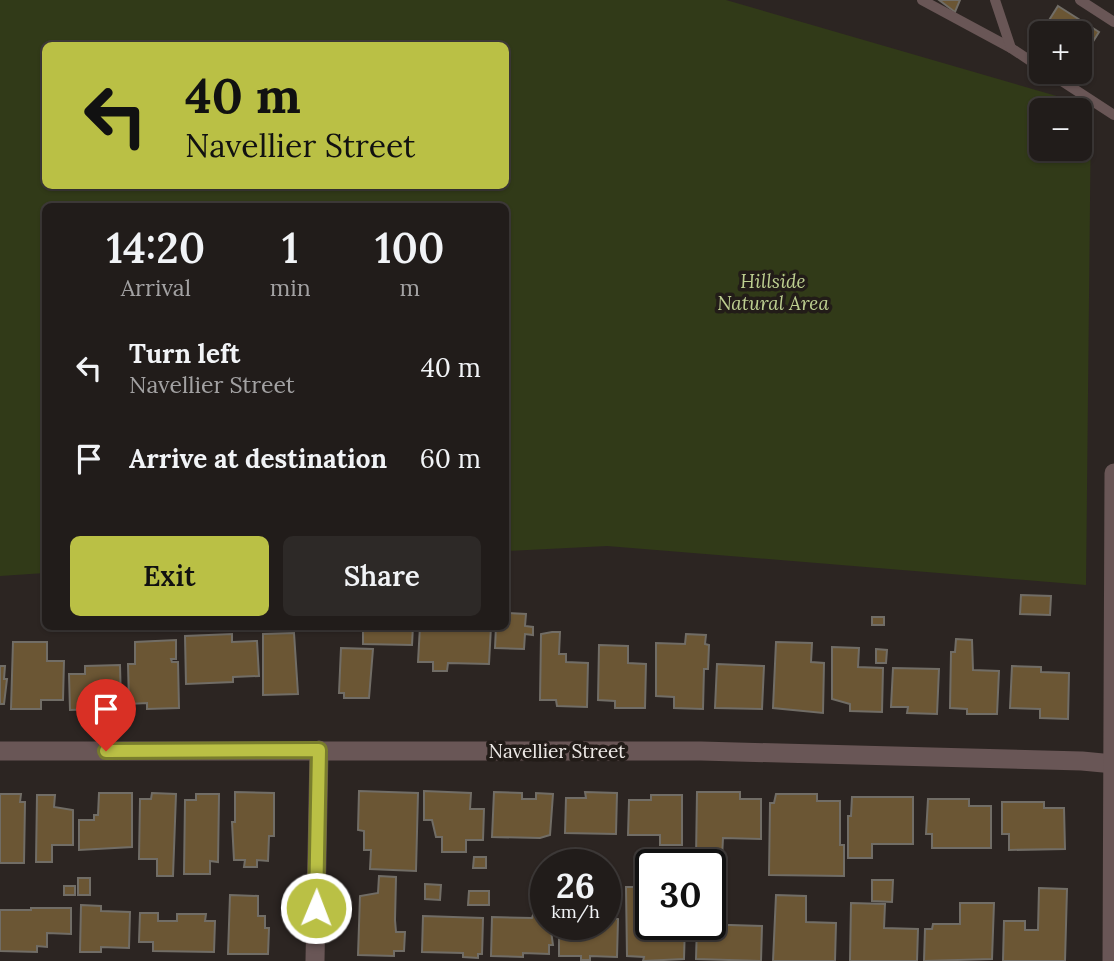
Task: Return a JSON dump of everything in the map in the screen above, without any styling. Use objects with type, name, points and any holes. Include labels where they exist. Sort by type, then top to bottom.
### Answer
[{"type":"street","points":[[1112,961],[1114,473]]},
{"type":"street","points":[[316,961],[319,750]]},
{"type":"street","name":"Navellier Street","points":[[0,751],[701,751],[1113,764]]},
{"type":"lane","points":[[922,0],[1029,60]]},
{"type":"lane","points":[[995,0],[1011,48]]},
{"type":"lane","points":[[1080,0],[1114,22]]},
{"type":"lane","points":[[1067,84],[1114,114]]},
{"type":"green space","name":"Hillside Natural Area","points":[[0,0],[726,0],[1063,98],[1029,98],[1029,161],[1090,161],[1086,585],[607,546],[509,551],[509,203],[42,203],[42,573],[0,576]]},
{"type":"building","points":[[939,0],[960,0],[955,12]]},
{"type":"building","points":[[1058,6],[1082,21],[1049,21]]},
{"type":"building","points":[[1092,28],[1099,32],[1092,43]]},
{"type":"building","points":[[1021,595],[1051,596],[1050,615],[1020,614]]},
{"type":"building","points":[[509,613],[526,614],[525,626],[533,627],[533,635],[525,634],[524,649],[495,648],[496,630],[509,630]]},
{"type":"building","points":[[872,617],[884,617],[884,625],[872,625]]},
{"type":"building","points":[[363,630],[413,630],[412,645],[363,644]]},
{"type":"building","points":[[420,630],[491,630],[489,664],[448,663],[447,671],[433,671],[433,662],[418,662]]},
{"type":"building","points":[[560,632],[559,654],[566,654],[566,662],[588,663],[587,707],[557,706],[556,700],[540,700],[541,634]]},
{"type":"building","points":[[294,633],[298,694],[263,695],[263,634]]},
{"type":"building","points":[[232,634],[232,642],[257,641],[259,676],[233,677],[233,682],[186,684],[185,636]]},
{"type":"building","points":[[686,634],[706,635],[705,644],[709,645],[708,669],[704,669],[703,709],[674,708],[674,697],[656,696],[656,643],[685,644]]},
{"type":"building","points":[[956,639],[972,640],[973,670],[999,671],[997,714],[967,714],[967,709],[950,708],[951,652],[955,652]]},
{"type":"building","points":[[176,640],[176,659],[171,659],[172,662],[178,662],[179,708],[147,709],[147,703],[129,704],[128,664],[135,664],[135,642]]},
{"type":"building","points":[[13,642],[47,642],[47,661],[64,661],[63,700],[41,700],[41,709],[11,709]]},
{"type":"building","points":[[776,642],[812,643],[811,662],[824,663],[823,713],[773,708]]},
{"type":"building","points":[[599,645],[628,646],[628,663],[646,664],[645,708],[615,708],[615,701],[598,700]]},
{"type":"building","points":[[832,647],[859,648],[858,667],[883,668],[882,712],[850,711],[850,704],[832,699]]},
{"type":"building","points":[[341,648],[373,649],[369,698],[344,698],[344,693],[339,693]]},
{"type":"building","points":[[876,649],[887,650],[886,663],[876,663]]},
{"type":"building","points":[[717,664],[764,666],[762,709],[715,708]]},
{"type":"building","points":[[120,665],[121,703],[102,704],[102,709],[70,710],[69,674],[85,674],[85,666]]},
{"type":"building","points":[[0,666],[5,666],[4,679],[7,679],[4,704],[0,704]]},
{"type":"building","points":[[1012,666],[1041,667],[1041,672],[1069,673],[1068,719],[1040,718],[1040,709],[1010,708]]},
{"type":"building","points":[[893,668],[939,669],[937,714],[907,713],[908,707],[891,707]]},
{"type":"building","points":[[359,791],[418,793],[416,871],[370,869],[371,850],[364,850],[364,831],[358,830]]},
{"type":"building","points":[[424,791],[471,793],[470,809],[484,809],[483,840],[466,840],[466,852],[442,852],[442,837],[436,837],[432,820],[424,820]]},
{"type":"building","points":[[235,792],[274,793],[274,836],[269,836],[268,861],[257,860],[257,867],[244,867],[245,860],[234,860],[232,822],[235,822]]},
{"type":"building","points":[[494,792],[522,793],[522,799],[536,799],[536,793],[553,794],[550,835],[540,838],[492,837]]},
{"type":"building","points":[[585,792],[617,793],[616,834],[565,833],[566,798],[586,798]]},
{"type":"building","points":[[697,792],[740,792],[740,799],[761,799],[761,839],[723,838],[722,849],[696,849]]},
{"type":"building","points":[[99,793],[132,793],[132,847],[79,850],[79,820],[94,820],[94,815],[98,815]]},
{"type":"building","points":[[152,793],[176,794],[173,876],[157,876],[157,859],[139,859],[140,799],[151,799]]},
{"type":"building","points":[[0,794],[21,794],[20,802],[25,802],[24,863],[0,863]]},
{"type":"building","points":[[196,794],[219,794],[218,862],[210,861],[210,874],[184,874],[185,800],[196,800]]},
{"type":"building","points":[[776,794],[817,794],[817,801],[840,801],[840,845],[844,845],[844,876],[769,875],[770,803],[774,803]]},
{"type":"building","points":[[37,795],[55,795],[54,807],[73,810],[73,845],[52,845],[52,862],[36,862]]},
{"type":"building","points":[[651,795],[682,795],[682,845],[660,845],[660,835],[628,835],[629,800],[651,800]]},
{"type":"building","points":[[852,797],[913,797],[913,844],[872,844],[872,858],[848,858],[848,816],[851,816]]},
{"type":"building","points":[[928,799],[969,799],[969,806],[991,806],[991,848],[932,848],[932,834],[926,834]]},
{"type":"building","points":[[1002,802],[1044,802],[1044,808],[1064,808],[1065,849],[1009,850],[1009,834],[1002,834]]},
{"type":"building","points":[[474,857],[486,857],[486,868],[473,868]]},
{"type":"building","points":[[379,876],[396,877],[396,932],[405,932],[404,951],[394,951],[394,956],[358,955],[360,896],[378,893]]},
{"type":"building","points":[[78,878],[90,878],[90,895],[78,895]]},
{"type":"building","points":[[872,880],[893,880],[892,902],[872,901]]},
{"type":"building","points":[[425,884],[441,885],[440,900],[425,899]]},
{"type":"building","points":[[64,886],[75,886],[75,895],[64,895]]},
{"type":"building","points":[[626,887],[635,887],[635,940],[685,940],[684,959],[643,961],[644,957],[627,956]]},
{"type":"building","points":[[1039,888],[1067,889],[1065,961],[1003,961],[1004,921],[1025,921],[1025,930],[1038,930]]},
{"type":"building","points":[[469,891],[489,891],[489,905],[468,905]]},
{"type":"building","points":[[230,895],[258,896],[258,916],[265,916],[265,928],[269,928],[268,954],[228,954]]},
{"type":"building","points":[[776,895],[806,896],[806,922],[836,923],[835,961],[773,961]]},
{"type":"building","points":[[851,903],[885,904],[884,928],[918,929],[917,961],[850,961]]},
{"type":"building","points":[[960,903],[994,903],[992,959],[924,961],[925,929],[932,929],[933,924],[960,924]]},
{"type":"building","points":[[81,905],[101,906],[101,911],[130,912],[129,948],[101,947],[101,952],[80,952]]},
{"type":"building","points":[[71,908],[71,934],[47,933],[47,947],[37,946],[37,952],[0,951],[0,910]]},
{"type":"building","points":[[140,913],[158,913],[158,921],[177,921],[177,914],[206,914],[205,921],[215,921],[214,952],[153,951],[153,942],[139,942]]},
{"type":"building","points":[[423,916],[483,918],[482,954],[478,954],[478,958],[463,957],[463,953],[422,952]]},
{"type":"building","points":[[492,917],[530,918],[530,940],[552,940],[549,954],[523,953],[523,957],[491,956]]},
{"type":"building","points":[[726,925],[762,926],[761,961],[696,959],[697,940],[726,940]]},
{"type":"building","points":[[559,940],[617,940],[617,957],[590,956],[590,960],[581,960],[581,956],[559,956]]},
{"type":"route","points":[[106,751],[319,750],[316,908]]}]
